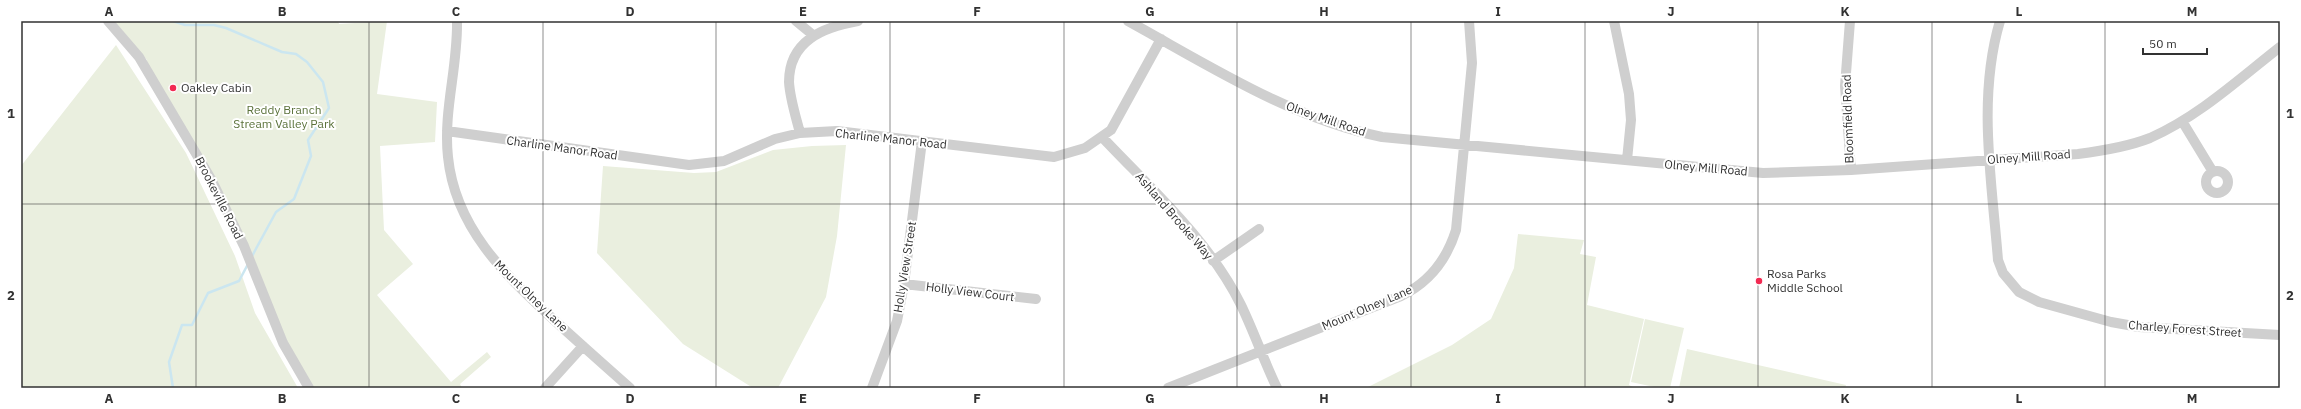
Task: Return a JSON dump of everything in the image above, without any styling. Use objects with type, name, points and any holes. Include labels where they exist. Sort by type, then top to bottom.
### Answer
[{"type":"street","name":"Brookeville Road","points":[[108,21],[139,57],[211,180],[244,246],[283,343],[309,388]]},
{"type":"street","name":"Mount Olney Lane","points":[[457,21],[447,132],[448,158],[454,186],[465,214],[477,238],[512,281],[630,388]]},
{"type":"street","points":[[796,21],[813,36]]},
{"type":"street","points":[[800,133],[789,84],[796,54],[813,36],[838,24],[858,21]]},
{"type":"street","name":"Olney Mill Road","points":[[1128,21],[1268,98],[1297,111],[1356,132],[1382,137],[1764,173],[1850,170],[2109,150],[2148,138],[2182,121],[2280,47]]},
{"type":"street","name":"Mount Olney Lane","points":[[1168,388],[1413,290],[1438,268],[1451,245],[1456,230],[1472,63],[1469,21]]},
{"type":"street","points":[[1614,21],[1629,94],[1631,120],[1627,160]]},
{"type":"street","name":"Bloomfield Road","points":[[1850,21],[1845,86],[1850,170]]},
{"type":"street","name":"Charley Forest Street","points":[[2000,21],[1990,76],[1987,111],[1990,160],[1998,260],[2003,273],[2019,292],[2039,302],[2139,328],[2280,335]]},
{"type":"street","name":"Charline Manor Road","points":[[447,132],[689,165],[724,160],[775,139],[800,133],[837,131],[1054,157],[1081,150],[1102,137],[1116,122],[1161,39]]},
{"type":"street","points":[[2182,121],[2213,172]]},
{"type":"street","name":"Ashland Brooke Way","points":[[1102,137],[1192,233],[1213,261],[1241,305],[1260,352],[1277,388]]},
{"type":"street","name":"Holly View Street","points":[[872,388],[897,321],[904,284],[922,142]]},
{"type":"street","points":[[1213,261],[1259,229]]},
{"type":"street","name":"Holly View Court","points":[[904,284],[1036,300]]},
{"type":"street","points":[[545,388],[583,346]]},
{"type":"green space","name":"Reddy Branch Stream Valley Park","points":[[114,21],[338,21],[339,24],[387,21],[377,94],[437,102],[435,142],[380,146],[384,230],[413,264],[377,295],[451,382],[487,352],[491,357],[460,384],[462,388],[308,388],[235,223],[141,69],[147,60]]},
{"type":"green space","points":[[116,45],[186,153],[235,256],[255,313],[298,388],[21,388],[21,166]]},
{"type":"green space","points":[[846,145],[837,236],[826,297],[778,388],[753,388],[683,344],[597,253],[603,166],[694,173],[716,172],[773,150],[812,146]]},
{"type":"green space","points":[[1518,234],[1584,240],[1580,254],[1596,257],[1587,305],[1644,319],[1629,385],[1635,388],[1366,388],[1452,345],[1491,319],[1514,268]]},
{"type":"green space","points":[[1645,319],[1684,328],[1670,388],[1659,388],[1631,382]]},
{"type":"green space","points":[[1687,349],[1846,385],[1845,388],[1679,388]]},
{"type":"waterway","points":[[173,21],[185,25],[214,25],[226,28],[282,52],[296,54],[307,62],[323,82],[329,108],[308,140],[311,156],[294,199],[276,212],[251,258]]},
{"type":"waterway","points":[[173,388],[169,362],[182,325],[192,325],[208,293],[239,281],[248,264]]},
{"type":"place","name":"Oakley Cabin","points":[[173,88]]},
{"type":"place","name":"Rosa Parks Middle School","points":[[1759,281]]}]
